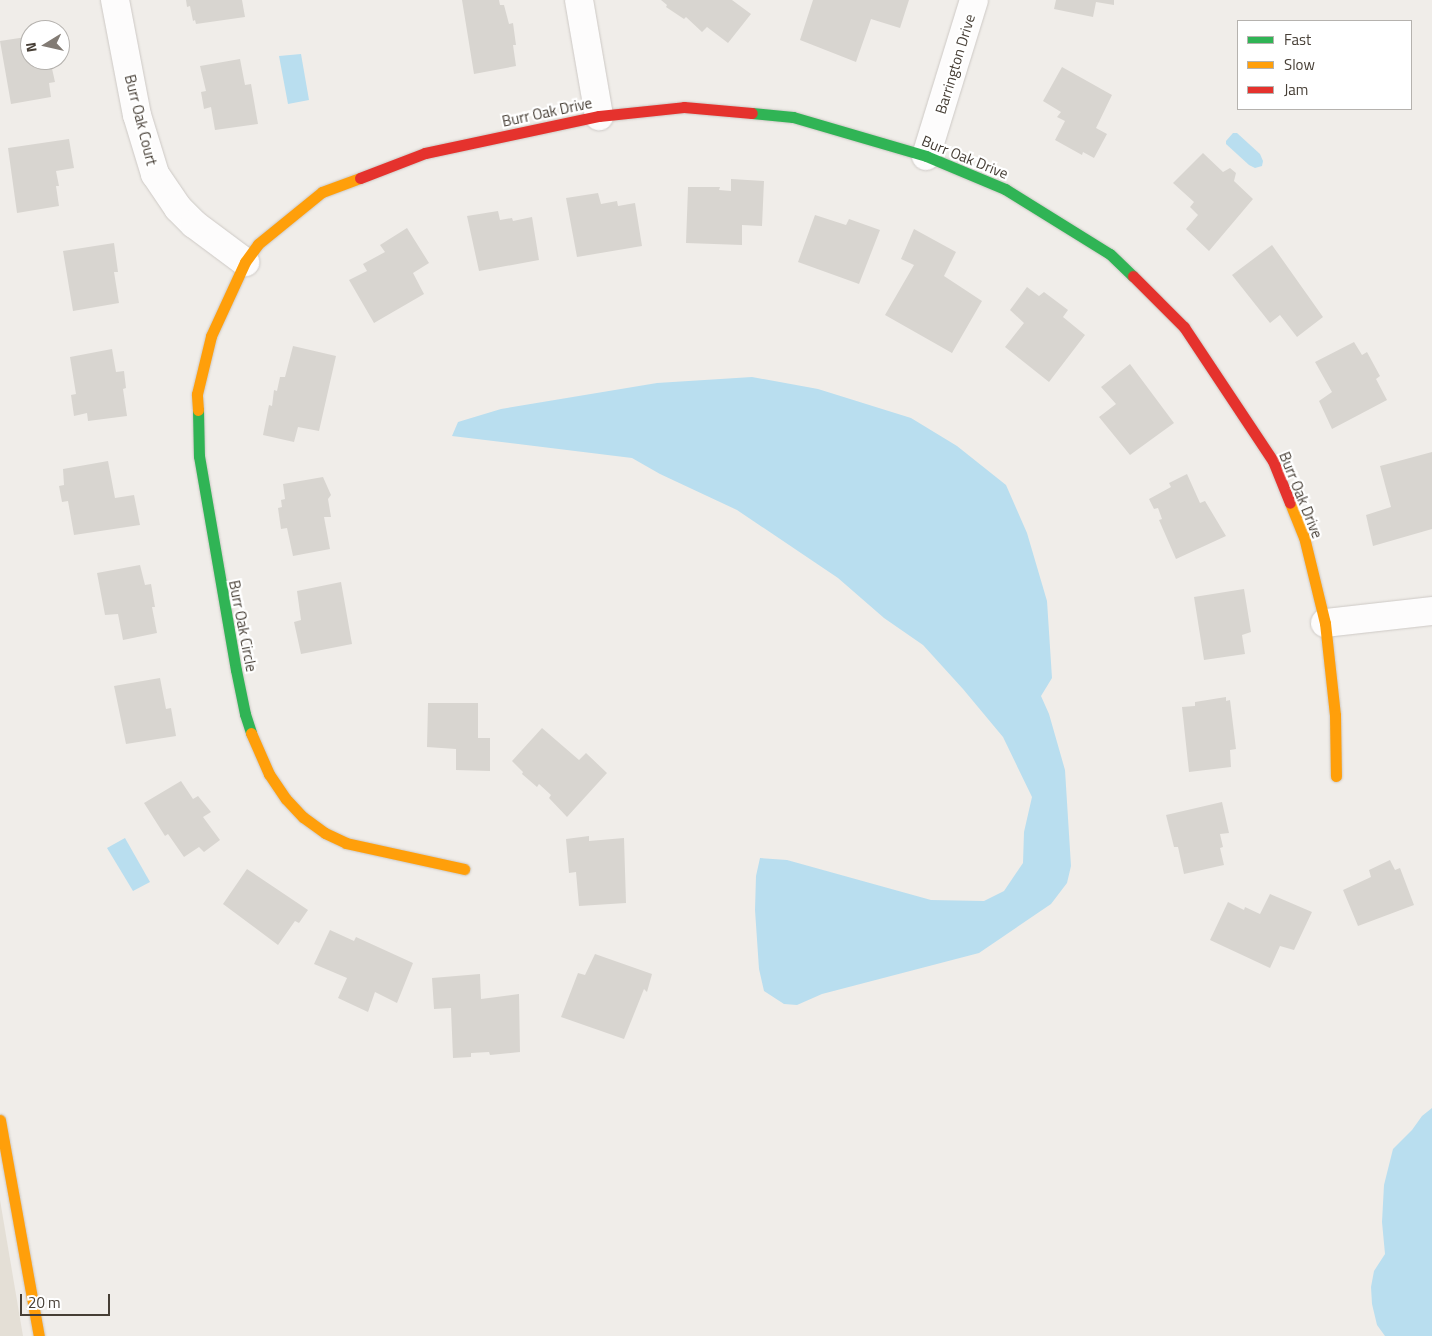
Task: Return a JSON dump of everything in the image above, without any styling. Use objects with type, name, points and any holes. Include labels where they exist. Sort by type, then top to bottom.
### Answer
[{"type":"street","name":"Burr Oak Court","points":[[115,0],[137,115],[155,174],[178,208],[194,224],[246,262]]},
{"type":"street","points":[[579,0],[599,116]]},
{"type":"street","name":"Barrington Drive","points":[[926,156],[974,0]]},
{"type":"street","name":"Burr Oak Drive","points":[[246,262],[258,244],[322,192],[425,153],[599,116],[684,107],[793,117],[926,156],[1005,189],[1110,254],[1184,327],[1273,462],[1304,537],[1326,623],[1334,715],[1336,776]]},
{"type":"street","name":"Burr Oak Circle","points":[[246,262],[211,336],[197,394],[197,423],[199,456],[223,603],[245,714],[257,749],[269,774],[286,799],[303,817],[325,833],[346,843],[464,869]]},
{"type":"street","points":[[1326,623],[1432,611]]},
{"type":"street","points":[[0,1120],[38,1336]]},
{"type":"shaded area","points":[[0,1200],[23,1336],[0,1336]]},
{"type":"water","points":[[301,54],[309,100],[288,104],[279,56]]},
{"type":"water","points":[[1233,133],[1237,133],[1260,154],[1263,161],[1262,166],[1255,168],[1249,165],[1226,144],[1226,141]]},
{"type":"water","points":[[752,377],[818,389],[911,418],[957,446],[1006,485],[1027,533],[1047,601],[1052,678],[1041,696],[1049,714],[1065,770],[1071,866],[1067,883],[1051,904],[979,953],[822,994],[797,1005],[784,1004],[764,991],[759,969],[755,910],[756,876],[760,858],[787,860],[931,900],[984,901],[1004,891],[1023,863],[1024,832],[1032,797],[1003,737],[923,645],[884,618],[838,578],[737,510],[660,474],[632,458],[452,436],[458,422],[501,409],[657,383]]},
{"type":"water","points":[[125,838],[150,882],[133,891],[107,848]]},
{"type":"water","points":[[1432,1108],[1432,1336],[1385,1336],[1377,1325],[1372,1304],[1371,1287],[1374,1271],[1385,1254],[1382,1222],[1384,1185],[1393,1149],[1412,1130],[1422,1116]]},
{"type":"building","points":[[186,0],[242,0],[245,17],[196,24],[195,20],[193,21],[190,6],[187,7]]},
{"type":"building","points":[[462,0],[499,0],[500,5],[504,5],[509,24],[513,23],[516,45],[513,45],[516,66],[474,74]]},
{"type":"building","points":[[661,0],[732,0],[751,14],[728,43],[707,27],[702,32],[686,17],[684,19],[666,7],[667,5]]},
{"type":"building","points":[[813,0],[909,0],[900,28],[871,19],[856,62],[800,40]]},
{"type":"building","points":[[1056,0],[1114,0],[1114,5],[1096,2],[1093,17],[1054,9]]},
{"type":"building","points":[[20,38],[20,70],[52,70],[55,82],[49,83],[51,97],[11,104],[0,41]]},
{"type":"building","points":[[240,59],[245,85],[251,84],[258,124],[215,130],[211,107],[204,109],[201,92],[206,91],[200,66]]},
{"type":"building","points":[[1062,67],[1112,95],[1096,128],[1107,134],[1094,158],[1083,152],[1082,155],[1055,140],[1065,121],[1057,117],[1061,112],[1043,101]]},
{"type":"building","points":[[69,139],[74,168],[56,171],[59,186],[56,186],[59,206],[17,213],[8,148]]},
{"type":"building","points":[[1203,153],[1223,172],[1230,168],[1236,173],[1234,181],[1253,199],[1209,251],[1186,229],[1198,215],[1190,207],[1194,202],[1173,183]]},
{"type":"building","points":[[731,179],[764,181],[762,226],[742,225],[742,245],[686,243],[688,187],[720,187],[719,190],[731,191]]},
{"type":"building","points":[[598,193],[601,204],[617,201],[618,206],[635,203],[642,246],[577,257],[566,198]]},
{"type":"building","points":[[498,211],[500,220],[512,218],[513,221],[532,217],[539,260],[479,271],[467,216]]},
{"type":"building","points":[[815,215],[846,225],[849,219],[880,230],[859,284],[798,262]]},
{"type":"building","points":[[407,228],[429,263],[413,273],[424,294],[374,323],[349,280],[367,271],[363,264],[385,252],[380,245]]},
{"type":"building","points":[[914,229],[956,252],[944,276],[982,301],[952,353],[885,315],[914,265],[901,259]]},
{"type":"building","points":[[114,243],[118,272],[114,272],[119,303],[73,311],[63,251]]},
{"type":"building","points":[[1272,245],[1323,317],[1297,337],[1280,315],[1270,323],[1232,275]]},
{"type":"building","points":[[1027,287],[1039,296],[1044,292],[1068,310],[1063,317],[1085,335],[1049,382],[1005,347],[1024,323],[1010,310]]},
{"type":"building","points":[[1354,342],[1362,355],[1367,352],[1380,376],[1376,379],[1387,400],[1332,429],[1319,401],[1332,392],[1315,362]]},
{"type":"building","points":[[293,346],[336,356],[319,431],[298,427],[294,442],[263,435],[269,405],[272,406],[274,390],[277,391],[280,377],[285,377]]},
{"type":"building","points":[[112,349],[116,372],[124,371],[126,388],[123,389],[127,416],[88,421],[87,413],[74,416],[71,395],[76,394],[70,357]]},
{"type":"building","points":[[1130,364],[1174,423],[1130,455],[1099,417],[1116,404],[1101,387]]},
{"type":"building","points":[[1432,452],[1432,529],[1373,546],[1366,515],[1391,507],[1380,466]]},
{"type":"building","points":[[108,461],[115,498],[134,495],[140,525],[74,535],[68,501],[62,502],[59,486],[64,485],[63,469]]},
{"type":"building","points":[[1187,474],[1200,503],[1205,501],[1226,536],[1176,559],[1159,520],[1162,519],[1158,508],[1154,509],[1149,499],[1171,487],[1169,483]]},
{"type":"building","points":[[323,477],[331,495],[328,499],[331,517],[324,517],[330,549],[293,556],[287,528],[281,529],[278,508],[282,507],[281,500],[285,499],[283,484]]},
{"type":"building","points":[[140,565],[145,585],[151,584],[155,607],[152,607],[157,633],[123,640],[118,614],[105,615],[97,573]]},
{"type":"building","points":[[341,582],[352,644],[301,654],[294,622],[301,620],[297,591]]},
{"type":"building","points":[[1244,589],[1251,632],[1242,635],[1245,654],[1204,660],[1194,597]]},
{"type":"building","points":[[160,678],[166,709],[171,708],[176,736],[126,744],[114,686]]},
{"type":"building","points":[[1226,697],[1226,701],[1230,700],[1236,749],[1230,750],[1231,767],[1189,772],[1182,707],[1195,706],[1195,702]]},
{"type":"building","points":[[428,703],[478,703],[478,738],[490,738],[490,771],[456,770],[456,749],[427,747]]},
{"type":"building","points":[[542,728],[579,760],[586,753],[607,773],[567,817],[549,798],[551,795],[539,784],[537,787],[522,774],[523,772],[512,761]]},
{"type":"building","points":[[181,781],[193,799],[198,796],[211,812],[203,817],[220,840],[204,852],[199,847],[184,857],[168,834],[165,836],[144,803]]},
{"type":"building","points":[[1222,802],[1229,833],[1220,834],[1223,847],[1220,848],[1224,865],[1184,874],[1178,847],[1174,847],[1166,815]]},
{"type":"building","points":[[589,836],[589,841],[624,838],[626,903],[579,906],[576,872],[569,873],[566,839]]},
{"type":"building","points":[[1390,860],[1395,870],[1400,868],[1414,905],[1358,926],[1343,890],[1371,877],[1369,870]]},
{"type":"building","points":[[247,869],[308,910],[299,923],[295,921],[278,945],[223,904]]},
{"type":"building","points":[[1270,894],[1312,912],[1294,950],[1280,946],[1270,968],[1210,940],[1228,902],[1244,910],[1245,907],[1260,914]]},
{"type":"building","points":[[330,930],[354,941],[356,937],[413,963],[397,1003],[375,992],[368,1012],[338,998],[347,978],[314,964]]},
{"type":"building","points":[[595,954],[652,974],[647,992],[644,989],[624,1039],[561,1017],[578,973],[585,975]]},
{"type":"building","points":[[480,974],[481,999],[519,994],[520,1052],[490,1055],[489,1052],[471,1053],[471,1057],[453,1058],[451,1008],[434,1009],[432,978]]},
{"type":"traffic: fast","points":[[752,113],[793,117],[926,156],[1005,189],[1110,254],[1133,276]]},
{"type":"traffic: fast","points":[[198,410],[199,456],[236,670],[251,733]]},
{"type":"traffic: slow","points":[[198,410],[197,394],[211,336],[245,262],[258,244],[322,192],[360,178]]},
{"type":"traffic: slow","points":[[1290,503],[1304,537],[1325,623],[1335,715],[1336,776]]},
{"type":"traffic: slow","points":[[251,733],[269,774],[286,799],[303,817],[325,833],[346,843],[464,869]]},
{"type":"traffic: slow","points":[[0,1120],[39,1336]]},
{"type":"traffic: jam","points":[[360,178],[425,153],[599,116],[684,107],[752,113]]},
{"type":"traffic: jam","points":[[1133,276],[1184,327],[1273,461],[1290,503]]}]
